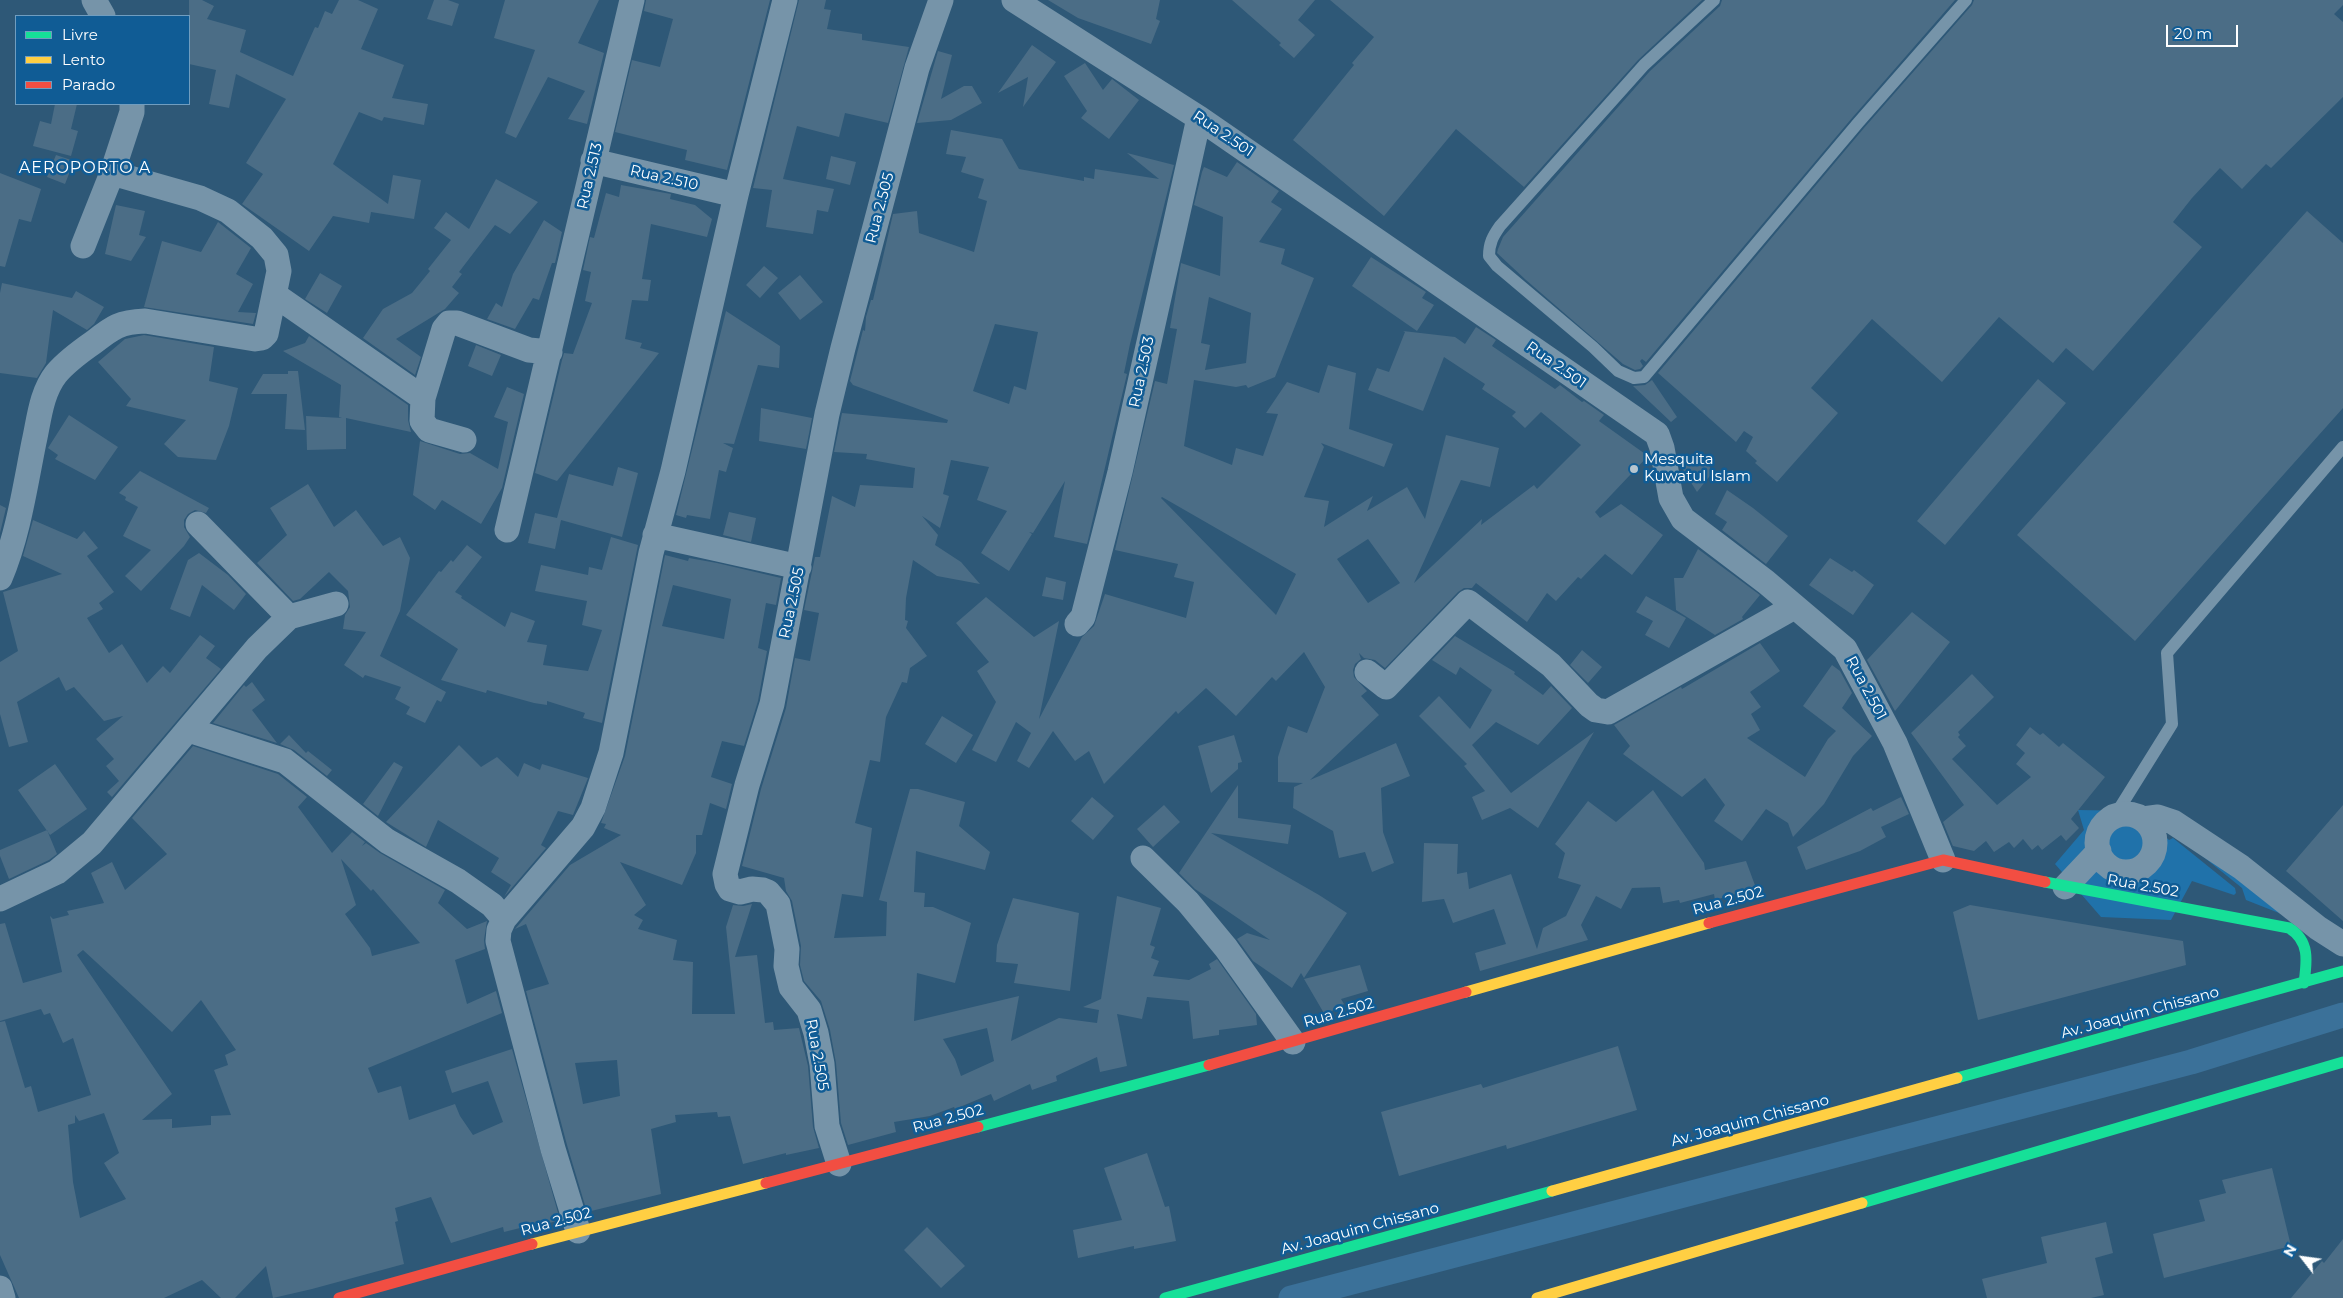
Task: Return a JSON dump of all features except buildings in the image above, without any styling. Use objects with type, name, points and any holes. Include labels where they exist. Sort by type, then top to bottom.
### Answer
[{"type":"street","points":[[94,0],[102,15]]},
{"type":"street","name":"Rua 2.513","points":[[507,530],[632,0]]},
{"type":"street","points":[[578,1232],[553,1149],[498,941],[499,930],[504,919],[584,827],[594,808],[612,753],[655,535],[673,471],[736,195],[785,0]]},
{"type":"street","name":"Rua 2.505","points":[[839,1164],[827,1126],[822,1064],[816,1033],[810,1010],[791,987],[786,966],[787,949],[778,904],[768,892],[763,890],[752,889],[740,892],[730,888],[725,874],[747,785],[772,704],[827,414],[843,348],[917,68],[941,0]]},
{"type":"street","name":"Rua 2.501","points":[[1014,0],[1199,118],[1657,434],[1662,448],[1671,498],[1683,519],[1844,649],[1895,743],[1943,860]]},
{"type":"street","points":[[83,246],[112,173],[132,112],[132,105]]},
{"type":"street","name":"Rua 2.503","points":[[1077,624],[1083,617],[1120,472],[1199,118]]},
{"type":"street","name":"Rua 2.510","points":[[593,161],[736,195]]},
{"type":"street","points":[[0,578],[6,564],[20,512],[44,399],[56,374],[80,351],[117,324],[127,322],[144,321],[260,339],[266,334],[279,271],[276,255],[262,238],[228,211],[200,198],[112,173]]},
{"type":"street","points":[[275,295],[422,398]]},
{"type":"street","points":[[464,440],[429,430],[422,421],[422,398],[444,329],[450,323],[457,324],[529,350],[550,352]]},
{"type":"street","points":[[198,524],[289,618]]},
{"type":"street","points":[[655,535],[799,567]]},
{"type":"street","points":[[1368,672],[1386,687],[1468,602],[1551,665],[1588,705],[1596,710],[1608,712],[1794,607]]},
{"type":"street","points":[[0,899],[57,872],[92,843],[257,648],[289,618],[336,604]]},
{"type":"street","points":[[189,730],[285,761],[386,841],[458,881],[492,905],[504,919]]},
{"type":"street","points":[[2135,900],[2119,872],[2103,860],[2098,851],[2100,831],[2114,817],[2124,814],[2142,819],[2165,818],[2241,867],[2318,928],[2343,944]]},
{"type":"street","points":[[2119,872],[2139,870],[2153,856],[2154,836],[2150,827],[2142,819]]},
{"type":"street","points":[[2065,887],[2098,851]]},
{"type":"street","points":[[1143,858],[1188,902],[1226,948],[1293,1042]]},
{"type":"street","name":"Rua 2.502","points":[[339,1298],[578,1232],[1293,1042],[1665,934],[1943,860],[2065,887],[2295,931],[2302,938],[2308,956],[2304,984]]},
{"type":"street","name":"Av. Joaquim Chissano","points":[[1164,1298],[2304,984],[2343,971]]},
{"type":"street","points":[[1537,1298],[2343,1062]]},
{"type":"street","points":[[0,1288],[3,1298]]},
{"type":"lane","points":[[1714,0],[1644,65],[1500,226],[1489,247],[1489,256],[1497,266],[1592,346],[1618,371],[1634,378],[1644,377],[1865,115],[1966,0]]},
{"type":"lane","points":[[2114,817],[2172,724],[2167,652],[2343,447]]},
{"type":"shaded area","points":[[2078,810],[2135,811],[2169,840],[2173,838],[2235,888],[2236,893],[2234,895],[2192,881],[2171,920],[2101,917],[2055,864],[2084,830]]},
{"type":"shaded area","points":[[2185,842],[2272,900],[2284,915],[2246,900],[2242,888]]},
{"type":"waterway","points":[[1291,1298],[2191,1062],[2343,1015]]},
{"type":"traffic: fast","points":[[2045,882],[2289,928],[2301,939],[2306,952],[2304,983]]},
{"type":"traffic: fast","points":[[1957,1078],[2343,971]]},
{"type":"traffic: fast","points":[[1862,1203],[2343,1062]]},
{"type":"traffic: fast","points":[[978,1127],[1209,1065]]},
{"type":"traffic: fast","points":[[1165,1298],[1552,1191]]},
{"type":"traffic: slow","points":[[1466,992],[1709,923]]},
{"type":"traffic: slow","points":[[1552,1191],[1957,1078]]},
{"type":"traffic: slow","points":[[532,1244],[766,1183]]},
{"type":"traffic: slow","points":[[1537,1298],[1862,1203]]},
{"type":"traffic: jam","points":[[1709,923],[1943,860],[2045,882]]},
{"type":"traffic: jam","points":[[1209,1065],[1466,992]]},
{"type":"traffic: jam","points":[[766,1183],[978,1127]]},
{"type":"traffic: jam","points":[[339,1298],[532,1244]]},
{"type":"place","name":"Mesquita Kuwatul Islam","points":[[1634,469]]},
{"type":"district","name":"AEROPORTO A","points":[[85,168]]}]
